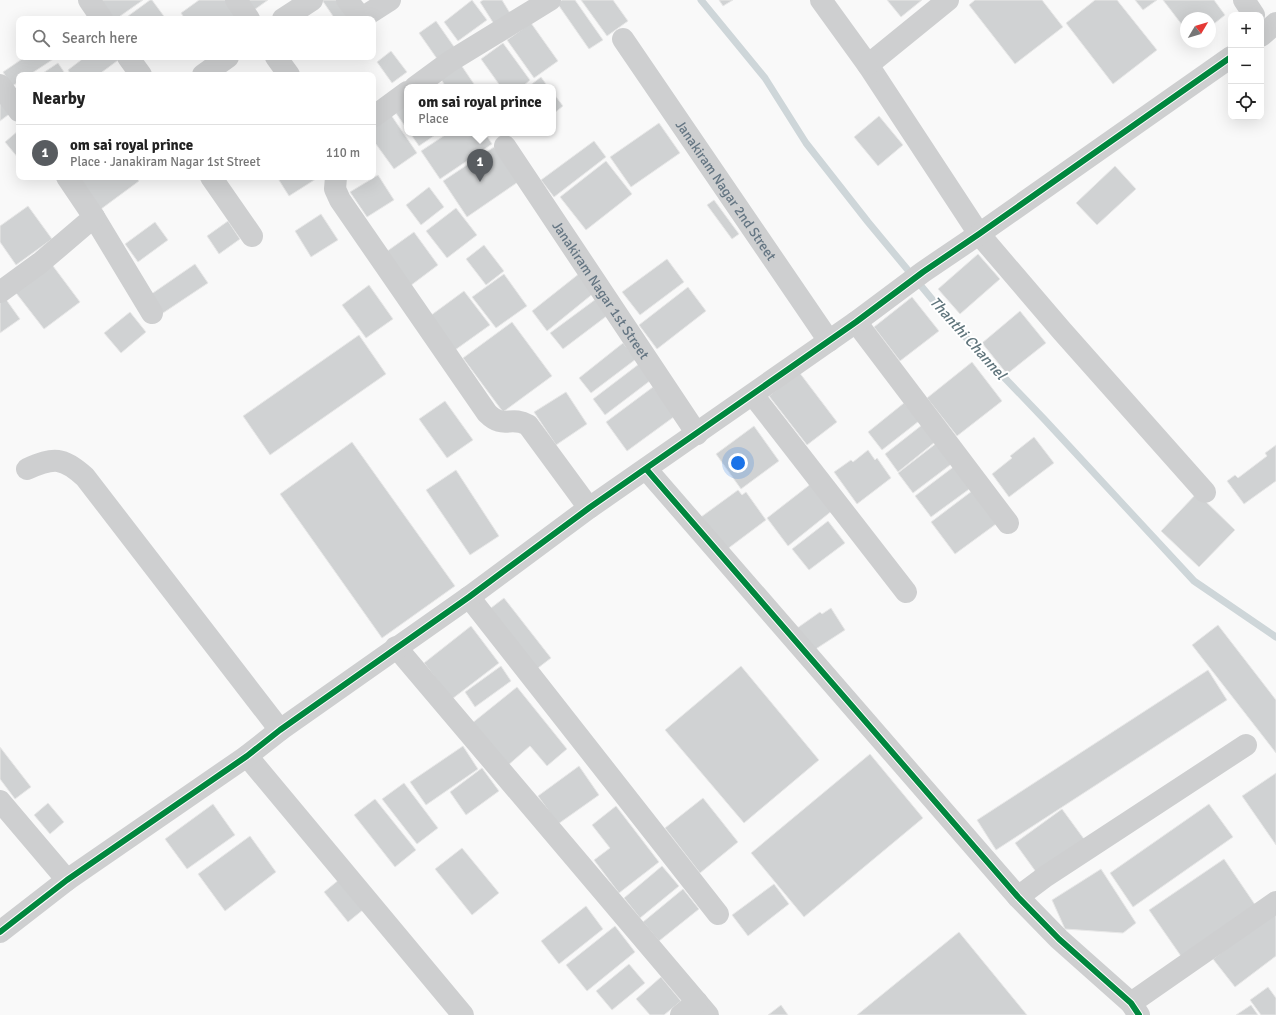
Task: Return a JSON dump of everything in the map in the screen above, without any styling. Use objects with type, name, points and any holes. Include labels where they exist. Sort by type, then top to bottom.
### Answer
[{"type":"street","points":[[89,0],[100,16]]},
{"type":"street","points":[[236,0],[247,16]]},
{"type":"street","points":[[288,16],[312,0]]},
{"type":"street","points":[[347,0],[359,14],[365,16],[390,0]]},
{"type":"street","points":[[418,84],[449,62],[550,0]]},
{"type":"street","points":[[821,0],[868,65],[979,234],[1062,331],[1205,492]]},
{"type":"street","points":[[868,65],[948,0]]},
{"type":"street","points":[[1244,0],[1252,12]]},
{"type":"street","name":"Janakiram Nagar 2nd Street","points":[[623,39],[829,341]]},
{"type":"street","points":[[0,932],[67,880],[247,756],[280,730],[468,597],[589,508],[647,470],[856,322],[903,286],[1228,59]]},
{"type":"street","points":[[130,60],[139,72]]},
{"type":"street","points":[[207,72],[224,60]]},
{"type":"street","points":[[278,60],[287,72]]},
{"type":"street","points":[[0,85],[16,107]]},
{"type":"street","points":[[376,115],[404,94]]},
{"type":"street","name":"Janakiram Nagar 1st Street","points":[[505,146],[697,434]]},
{"type":"street","points":[[69,180],[94,217],[152,313]]},
{"type":"street","points":[[213,180],[252,236]]},
{"type":"street","points":[[336,180],[335,189],[340,200],[487,413],[495,421],[503,423],[515,420],[528,424],[589,508]]},
{"type":"street","points":[[0,292],[40,263],[94,217]]},
{"type":"street","points":[[856,322],[1008,523]]},
{"type":"street","points":[[753,395],[906,592]]},
{"type":"street","points":[[27,469],[45,461],[58,460],[71,465],[85,477],[280,730]]},
{"type":"street","points":[[647,470],[1018,897],[1059,939],[1135,1009],[1276,902]]},
{"type":"street","points":[[468,597],[718,914]]},
{"type":"street","points":[[396,647],[695,1011]]},
{"type":"street","points":[[1018,897],[1053,872],[1246,745]]},
{"type":"street","points":[[247,756],[463,1015]]},
{"type":"street","points":[[0,801],[67,880]]},
{"type":"building","points":[[99,0],[143,0],[120,16],[111,16]]},
{"type":"building","points":[[152,0],[164,16],[128,16]]},
{"type":"building","points":[[199,0],[226,0],[237,16],[183,16],[181,13]]},
{"type":"building","points":[[247,0],[268,0],[254,10]]},
{"type":"building","points":[[322,0],[342,0],[353,16],[333,16]]},
{"type":"building","points":[[472,0],[487,20],[458,41],[444,22]]},
{"type":"building","points":[[483,0],[502,0],[510,13],[494,24],[480,2]]},
{"type":"building","points":[[562,0],[575,0],[603,40],[589,49],[557,3]]},
{"type":"building","points":[[581,0],[613,0],[628,21],[607,36]]},
{"type":"building","points":[[719,0],[733,0],[723,6]]},
{"type":"building","points":[[887,0],[922,0],[901,17]]},
{"type":"building","points":[[975,0],[1042,0],[1063,27],[1015,64],[969,5]]},
{"type":"building","points":[[1095,0],[1117,0],[1157,50],[1113,84],[1066,23]]},
{"type":"building","points":[[1135,0],[1157,0],[1143,10]]},
{"type":"building","points":[[1163,0],[1214,0],[1225,15],[1216,22],[1216,12],[1180,12],[1180,22]]},
{"type":"building","points":[[436,21],[457,51],[440,63],[419,33]]},
{"type":"building","points":[[531,23],[558,61],[534,78],[507,40]]},
{"type":"building","points":[[503,43],[530,80],[525,84],[499,84],[481,59]]},
{"type":"building","points":[[391,51],[407,72],[392,83],[377,62]]},
{"type":"building","points":[[457,59],[474,84],[444,84],[437,73]]},
{"type":"building","points":[[21,60],[52,60],[34,72],[16,72],[16,84],[12,86],[3,72]]},
{"type":"building","points":[[81,60],[118,60],[102,72],[69,72],[68,70]]},
{"type":"building","points":[[58,63],[64,72],[44,72]]},
{"type":"building","points":[[541,77],[546,84],[532,84]]},
{"type":"building","points":[[0,97],[12,112],[0,121]]},
{"type":"building","points":[[404,97],[404,125],[391,106]]},
{"type":"building","points":[[556,97],[563,106],[556,112]]},
{"type":"building","points":[[389,112],[417,153],[394,169],[376,144],[376,122]]},
{"type":"building","points":[[879,116],[903,145],[878,166],[854,137]]},
{"type":"building","points":[[659,123],[680,153],[631,187],[610,157]]},
{"type":"building","points":[[16,133],[16,155],[5,142]]},
{"type":"building","points":[[412,136],[434,136],[419,146]]},
{"type":"building","points":[[444,136],[487,136],[492,144],[440,179],[421,151]]},
{"type":"building","points":[[594,141],[606,157],[554,197],[541,180]]},
{"type":"building","points":[[494,147],[518,182],[467,217],[443,181]]},
{"type":"building","points":[[606,161],[632,194],[586,230],[560,197]]},
{"type":"building","points":[[1115,166],[1136,189],[1097,225],[1076,203]]},
{"type":"building","points":[[378,175],[394,200],[367,217],[350,192],[370,180],[376,180],[376,176]]},
{"type":"building","points":[[74,180],[138,180],[139,181],[97,212]]},
{"type":"building","points":[[279,180],[314,180],[289,196]]},
{"type":"building","points":[[429,187],[444,207],[421,225],[406,205]]},
{"type":"building","points":[[714,200],[739,234],[732,239],[707,205]]},
{"type":"building","points":[[28,206],[52,239],[16,265],[0,242],[0,226]]},
{"type":"building","points":[[456,208],[477,235],[447,258],[426,231]]},
{"type":"building","points":[[321,214],[338,240],[311,257],[295,231]]},
{"type":"building","points":[[228,221],[240,239],[219,254],[207,236]]},
{"type":"building","points":[[155,222],[168,240],[138,262],[125,244]]},
{"type":"building","points":[[414,232],[438,265],[410,286],[386,252]]},
{"type":"building","points":[[484,245],[504,271],[486,285],[466,259]]},
{"type":"building","points":[[978,254],[1000,279],[960,314],[938,289]]},
{"type":"building","points":[[667,259],[684,282],[640,315],[622,292]]},
{"type":"building","points":[[50,262],[80,302],[44,329],[13,289]]},
{"type":"building","points":[[195,264],[208,283],[163,313],[150,295]]},
{"type":"building","points":[[580,273],[595,292],[547,331],[532,311]]},
{"type":"building","points":[[504,274],[527,306],[496,328],[472,297]]},
{"type":"building","points":[[369,285],[393,319],[366,338],[342,305]]},
{"type":"building","points":[[688,287],[706,311],[657,349],[639,325]]},
{"type":"building","points":[[464,291],[490,325],[455,350],[430,316]]},
{"type":"building","points":[[912,297],[939,331],[900,361],[874,327]]},
{"type":"building","points":[[5,298],[20,319],[0,333],[0,301]]},
{"type":"building","points":[[596,299],[608,315],[563,349],[550,333]]},
{"type":"building","points":[[1020,311],[1046,343],[1007,374],[982,343]]},
{"type":"building","points":[[130,312],[146,332],[121,353],[104,333]]},
{"type":"building","points":[[512,322],[552,376],[503,412],[463,358]]},
{"type":"building","points":[[359,335],[386,374],[270,455],[243,416]]},
{"type":"building","points":[[623,343],[636,359],[591,393],[579,378]]},
{"type":"building","points":[[972,362],[1002,401],[957,436],[927,398]]},
{"type":"building","points":[[639,364],[651,380],[605,415],[593,399]]},
{"type":"building","points":[[799,372],[837,422],[807,445],[769,396]]},
{"type":"building","points":[[653,387],[675,416],[627,451],[606,422]]},
{"type":"building","points":[[566,392],[587,424],[556,445],[534,412]]},
{"type":"building","points":[[445,401],[473,440],[447,458],[419,419]]},
{"type":"building","points":[[904,403],[919,421],[882,450],[868,432]]},
{"type":"building","points":[[922,425],[935,442],[898,472],[885,454]]},
{"type":"building","points":[[754,426],[779,461],[741,489],[716,454]]},
{"type":"building","points":[[1034,437],[1054,463],[1009,497],[992,474],[1012,458],[1010,456]]},
{"type":"building","points":[[352,442],[455,586],[382,638],[280,494]]},
{"type":"building","points":[[938,442],[954,462],[913,493],[898,473]]},
{"type":"building","points":[[1276,445],[1276,481],[1244,504],[1227,481],[1235,475],[1238,478],[1267,456],[1265,453]]},
{"type":"building","points":[[868,450],[875,460],[877,458],[891,478],[857,504],[834,472],[851,460],[853,462]]},
{"type":"building","points":[[956,465],[972,487],[931,517],[915,496]]},
{"type":"building","points":[[456,470],[499,536],[470,555],[426,490]]},
{"type":"building","points":[[812,483],[833,510],[788,546],[767,518]]},
{"type":"building","points":[[738,490],[742,495],[746,492],[766,520],[726,550],[701,517]]},
{"type":"building","points":[[972,491],[996,524],[955,554],[931,522]]},
{"type":"building","points":[[1197,493],[1235,530],[1199,567],[1161,531]]},
{"type":"building","points":[[828,521],[845,543],[809,570],[792,549]]},
{"type":"building","points":[[504,598],[551,658],[534,671],[487,611]]},
{"type":"building","points":[[831,608],[845,630],[808,654],[793,631],[820,612],[822,614]]},
{"type":"building","points":[[1218,625],[1276,700],[1276,753],[1192,645]]},
{"type":"building","points":[[471,626],[499,663],[452,699],[424,663]]},
{"type":"building","points":[[501,666],[511,681],[475,707],[465,692]]},
{"type":"building","points":[[741,666],[819,760],[744,823],[665,730]]},
{"type":"building","points":[[1208,670],[1227,700],[996,850],[977,820]]},
{"type":"building","points":[[517,687],[567,749],[547,766],[530,746],[506,767],[471,724]]},
{"type":"building","points":[[463,746],[478,769],[426,805],[410,782]]},
{"type":"building","points":[[0,747],[31,787],[15,799],[0,779]]},
{"type":"building","points":[[870,754],[923,818],[804,917],[751,853]]},
{"type":"building","points":[[579,766],[599,795],[558,824],[538,796]]},
{"type":"building","points":[[482,768],[499,791],[466,815],[450,792]]},
{"type":"building","points":[[1276,773],[1276,845],[1242,796]]},
{"type":"building","points":[[404,783],[438,828],[417,844],[382,799]]},
{"type":"building","points":[[703,798],[738,842],[700,873],[665,828]]},
{"type":"building","points":[[375,799],[416,850],[395,867],[354,815]]},
{"type":"building","points":[[48,803],[64,822],[50,834],[34,815]]},
{"type":"building","points":[[213,804],[235,835],[187,869],[165,839]]},
{"type":"building","points":[[1209,804],[1233,837],[1133,907],[1110,873]]},
{"type":"building","points":[[616,806],[659,862],[619,893],[594,860],[610,848],[592,825]]},
{"type":"building","points":[[1062,809],[1084,839],[1036,872],[1015,843]]},
{"type":"building","points":[[250,836],[276,872],[225,911],[198,874]]},
{"type":"building","points":[[462,848],[499,893],[472,915],[435,869]]},
{"type":"building","points":[[1224,859],[1258,909],[1183,959],[1149,910]]},
{"type":"building","points":[[662,866],[679,886],[640,918],[624,898]]},
{"type":"building","points":[[1101,869],[1136,923],[1123,933],[1065,929],[1052,900]]},
{"type":"building","points":[[340,879],[364,909],[348,922],[324,892]]},
{"type":"building","points":[[774,884],[789,904],[748,936],[732,915]]},
{"type":"building","points":[[683,889],[699,909],[659,941],[643,922]]},
{"type":"building","points":[[586,906],[603,929],[559,964],[541,941]]},
{"type":"building","points":[[1276,911],[1276,956],[1235,987],[1213,959]]},
{"type":"building","points":[[615,926],[635,952],[587,991],[566,965]]},
{"type":"building","points":[[959,932],[1027,1015],[857,1015]]},
{"type":"building","points":[[629,964],[645,983],[612,1010],[596,991]]},
{"type":"building","points":[[661,977],[681,1001],[664,1015],[650,1015],[636,999]]},
{"type":"building","points":[[1268,987],[1276,998],[1276,1015],[1261,1015],[1250,1000]]},
{"type":"building","points":[[781,1005],[788,1015],[768,1015]]},
{"type":"building","points":[[1251,1005],[1258,1015],[1236,1015]]},
{"type":"waterway","name":"Thanthi Channel","points":[[701,0],[765,78],[806,143],[868,222],[951,322],[1044,419],[1194,581],[1276,637]]},
{"type":"cycle path","points":[[0,932],[67,880],[247,756],[280,730],[469,597],[589,508],[856,322],[923,272],[1228,59]]},
{"type":"cycle path","points":[[647,470],[1018,897],[1059,939],[1131,1003],[1139,1015]]},
{"type":"place","name":"om sai royal prince","points":[[480,182]]}]
